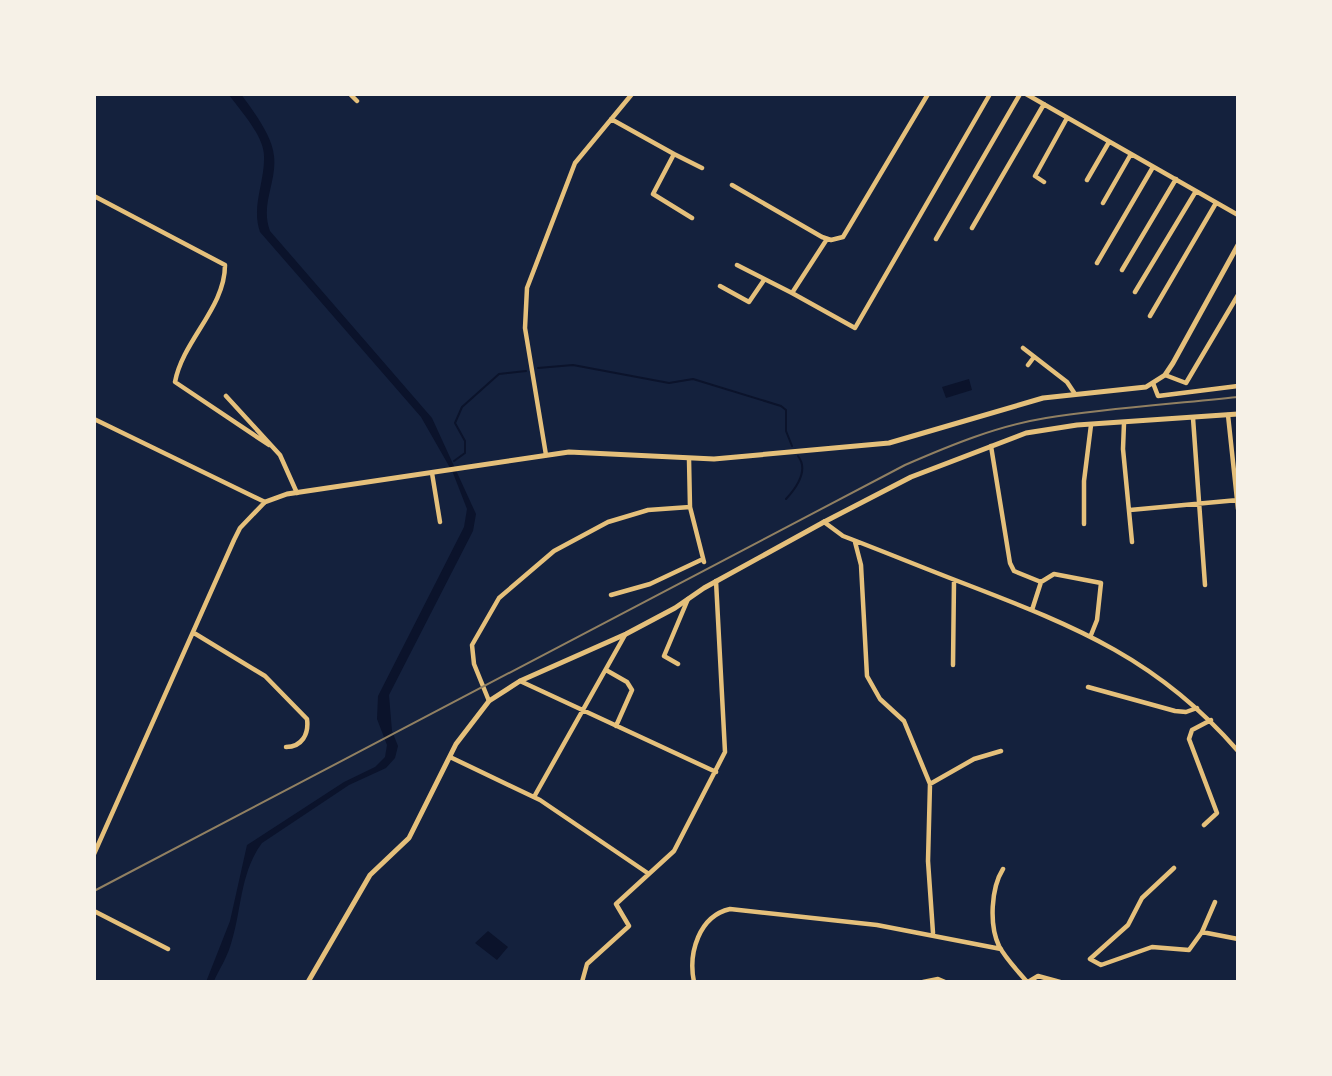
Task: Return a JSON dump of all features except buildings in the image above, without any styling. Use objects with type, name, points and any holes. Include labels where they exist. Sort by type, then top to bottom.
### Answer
[{"type":"street","points":[[350,94],[357,101]]},
{"type":"street","points":[[546,455],[525,328],[527,288],[575,163],[632,94]]},
{"type":"street","points":[[732,185],[827,239],[839,239],[848,234],[928,94]]},
{"type":"street","points":[[737,265],[855,327],[990,94]]},
{"type":"street","points":[[936,239],[1020,94]]},
{"type":"street","points":[[1026,94],[1237,215]]},
{"type":"street","points":[[972,228],[1044,104]]},
{"type":"street","points":[[1044,182],[1035,176],[1067,118]]},
{"type":"street","points":[[611,119],[702,168]]},
{"type":"street","points":[[1087,180],[1109,142]]},
{"type":"street","points":[[674,153],[653,194],[692,218]]},
{"type":"street","points":[[1103,203],[1131,154]]},
{"type":"street","points":[[1097,263],[1153,167]]},
{"type":"street","points":[[1122,270],[1176,179]]},
{"type":"street","points":[[1135,292],[1196,191]]},
{"type":"street","points":[[94,195],[225,265],[223,288],[188,348],[175,382],[269,445]]},
{"type":"street","points":[[1150,316],[1216,203]]},
{"type":"street","points":[[792,293],[827,239]]},
{"type":"street","points":[[95,850],[240,528],[265,502],[297,493],[546,455],[587,452],[689,459],[742,458],[889,443],[1044,398],[1153,383],[1165,375],[1237,245]]},
{"type":"street","points":[[720,286],[749,302],[764,280]]},
{"type":"street","points":[[1165,375],[1186,383],[1237,295]]},
{"type":"street","points":[[1023,348],[1067,382],[1075,394]]},
{"type":"street","points":[[1028,365],[1034,357]]},
{"type":"street","points":[[1153,383],[1158,396],[1237,386]]},
{"type":"street","points":[[226,396],[289,469],[297,493]]},
{"type":"street","points":[[308,982],[370,875],[409,838],[450,757],[473,719],[489,701],[520,681],[626,634],[716,581],[911,477],[991,445],[1026,433],[1091,425],[1237,414]]},
{"type":"street","points":[[1228,415],[1237,509]]},
{"type":"street","points":[[1193,418],[1205,585]]},
{"type":"street","points":[[94,419],[265,502]]},
{"type":"street","points":[[1124,423],[1123,449],[1132,542]]},
{"type":"street","points":[[1084,524],[1084,481],[1091,425]]},
{"type":"street","points":[[991,445],[1010,563],[1014,571],[1041,582]]},
{"type":"street","points":[[611,595],[650,584],[703,561],[691,507],[689,459]]},
{"type":"street","points":[[432,473],[440,522]]},
{"type":"street","points":[[1130,510],[1237,500]]},
{"type":"street","points":[[489,701],[474,664],[471,646],[499,598],[554,551],[608,522],[648,510],[691,507]]},
{"type":"street","points":[[824,522],[855,541],[1091,635],[1163,680],[1211,720],[1237,751]]},
{"type":"street","points":[[855,541],[861,565],[867,677],[880,699],[904,721],[930,784],[928,861],[933,933]]},
{"type":"street","points":[[1032,610],[1041,582],[1054,574],[1101,583],[1097,620],[1091,635]]},
{"type":"street","points":[[953,665],[954,580]]},
{"type":"street","points":[[582,982],[587,964],[629,926],[616,904],[674,851],[716,772],[727,743],[722,719],[716,581]]},
{"type":"street","points":[[678,664],[664,656],[689,599]]},
{"type":"street","points":[[194,633],[264,676],[307,719],[302,741],[297,746],[286,747]]},
{"type":"street","points":[[534,797],[626,634]]},
{"type":"street","points":[[606,670],[627,682],[632,690],[616,726]]},
{"type":"street","points":[[520,681],[716,772]]},
{"type":"street","points":[[1088,687],[1175,711],[1186,712],[1197,708]]},
{"type":"street","points":[[1203,825],[1217,813],[1189,739],[1192,730],[1211,720]]},
{"type":"street","points":[[930,784],[974,759],[1001,751]]},
{"type":"street","points":[[450,757],[534,797],[649,874]]},
{"type":"street","points":[[1174,868],[1142,898],[1128,925],[1090,959],[1101,965],[1152,947],[1189,950],[1202,932],[1214,902]]},
{"type":"street","points":[[1003,869],[995,889],[994,908],[994,924],[1001,949],[1027,982],[1038,975],[1060,982]]},
{"type":"street","points":[[694,982],[697,938],[706,922],[718,912],[730,909],[933,933],[1001,949]]},
{"type":"street","points":[[94,911],[168,949]]},
{"type":"street","points":[[1202,932],[1237,939]]},
{"type":"street","points":[[923,982],[938,979],[945,982]]},
{"type":"water","points":[[241,94],[270,140],[274,156],[267,212],[270,231],[432,418],[476,514],[473,531],[389,695],[392,731],[398,746],[395,758],[386,768],[349,785],[262,843],[249,867],[228,951],[214,981],[206,982],[230,921],[247,845],[344,782],[375,767],[385,757],[387,745],[377,719],[378,696],[464,527],[467,509],[453,473],[421,417],[260,232],[257,213],[264,166],[263,148],[251,124],[229,95]]},
{"type":"water","points":[[969,379],[972,390],[946,398],[942,387]]},
{"type":"water","points":[[488,931],[508,947],[497,960],[475,943]]},
{"type":"waterway","points":[[538,368],[573,365],[669,383],[693,379],[781,406],[786,410],[786,431],[792,446]]},
{"type":"waterway","points":[[454,461],[465,453],[465,441],[455,423],[462,407],[499,374],[526,371]]},
{"type":"waterway","points":[[786,499],[798,484],[802,473],[798,456]]},
{"type":"railway","points":[[94,891],[905,465],[974,437],[1028,421],[1094,411],[1238,397]]}]
